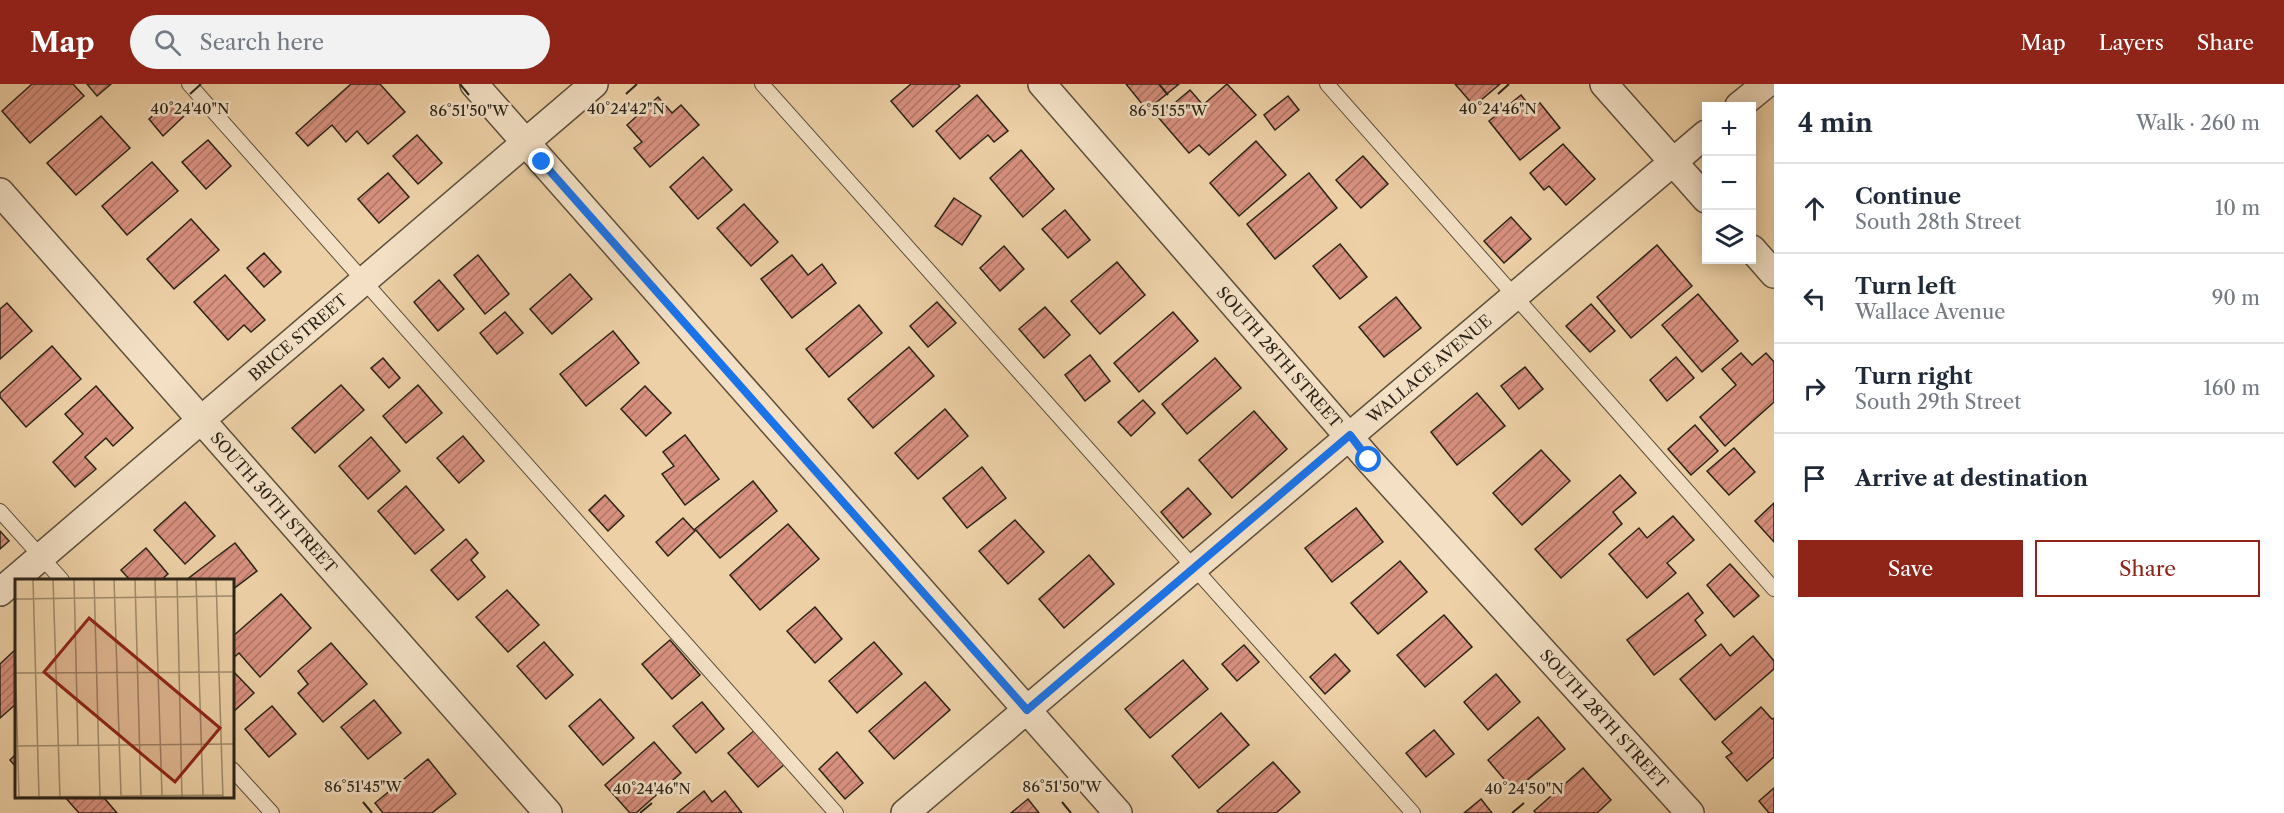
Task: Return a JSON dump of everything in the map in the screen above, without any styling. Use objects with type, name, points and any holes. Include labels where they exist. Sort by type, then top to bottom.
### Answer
[{"type":"street","points":[[474,84],[1118,813]]},
{"type":"street","name":"BRICE STREET","points":[[15,579],[594,84]]},
{"type":"street","name":"SOUTH 28TH STREET","points":[[1042,84],[1350,435],[1689,813]]},
{"type":"street","points":[[1604,84],[1702,193]]},
{"type":"street","points":[[1744,102],[1766,84]]},
{"type":"street","name":"WALLACE AVENUE","points":[[905,813],[1702,138]]},
{"type":"street","name":"SOUTH 30TH STREET","points":[[0,192],[548,813]]},
{"type":"street","points":[[1756,254],[1774,274]]},
{"type":"street","name":"BRICE STREET","points":[[0,592],[15,579]]},
{"type":"lane","points":[[189,84],[836,813]]},
{"type":"lane","points":[[762,84],[1413,813]]},
{"type":"lane","points":[[1327,84],[1774,590]]},
{"type":"lane","points":[[0,511],[61,579]]},
{"type":"lane","points":[[234,771],[272,813]]},
{"type":"building","points":[[32,84],[73,84],[84,96],[30,143],[2,111]]},
{"type":"building","points":[[87,84],[111,84],[97,96]]},
{"type":"building","points":[[351,84],[380,84],[405,112],[368,144],[357,131],[346,142],[332,125],[308,146],[296,133]]},
{"type":"building","points":[[911,84],[958,84],[960,86],[913,127],[891,101]]},
{"type":"building","points":[[1126,84],[1179,84],[1147,110]]},
{"type":"building","points":[[1227,84],[1256,115],[1209,155],[1199,145],[1189,153],[1158,117],[1190,90],[1203,105]]},
{"type":"building","points":[[1455,84],[1500,84],[1474,106]]},
{"type":"building","points":[[977,95],[1008,131],[994,142],[988,135],[960,159],[936,131]]},
{"type":"building","points":[[1521,95],[1532,109],[1540,103],[1560,128],[1520,160],[1489,121]]},
{"type":"building","points":[[1288,96],[1299,110],[1275,130],[1264,115]]},
{"type":"building","points":[[658,97],[672,113],[681,105],[699,125],[650,167],[634,148],[642,142],[627,125]]},
{"type":"building","points":[[170,100],[184,116],[163,136],[149,119]]},
{"type":"building","points":[[101,116],[130,148],[76,195],[47,163]]},
{"type":"building","points":[[417,135],[442,163],[418,184],[393,156]]},
{"type":"building","points":[[208,140],[231,166],[206,189],[182,162]]},
{"type":"building","points":[[1256,141],[1286,175],[1239,216],[1210,183]]},
{"type":"building","points":[[1563,144],[1595,179],[1566,205],[1549,186],[1544,190],[1530,173]]},
{"type":"building","points":[[1021,150],[1054,189],[1023,217],[990,178]]},
{"type":"building","points":[[1363,156],[1388,184],[1361,208],[1336,180]]},
{"type":"building","points":[[703,157],[732,190],[698,219],[670,187]]},
{"type":"building","points":[[152,162],[178,191],[127,235],[102,206]]},
{"type":"building","points":[[388,173],[409,197],[379,223],[358,199]]},
{"type":"building","points":[[1309,173],[1337,208],[1275,259],[1247,224]]},
{"type":"building","points":[[954,198],[981,216],[962,245],[935,226]]},
{"type":"building","points":[[744,204],[778,242],[751,266],[717,228]]},
{"type":"building","points":[[1065,210],[1090,240],[1068,258],[1042,229]]},
{"type":"building","points":[[1511,217],[1531,239],[1504,263],[1484,241]]},
{"type":"building","points":[[191,219],[219,250],[174,289],[147,259]]},
{"type":"building","points":[[1340,244],[1367,277],[1340,299],[1313,266]]},
{"type":"building","points":[[1657,245],[1692,286],[1631,338],[1597,297]]},
{"type":"building","points":[[1004,246],[1024,269],[1000,291],[980,268]]},
{"type":"building","points":[[264,253],[281,272],[264,287],[247,268]]},
{"type":"building","points":[[478,255],[509,294],[485,314],[454,275]]},
{"type":"building","points":[[792,255],[808,275],[822,264],[836,283],[792,318],[761,279]]},
{"type":"building","points":[[1117,262],[1145,295],[1100,334],[1071,301]]},
{"type":"building","points":[[570,274],[592,299],[552,334],[530,309]]},
{"type":"building","points":[[225,275],[265,320],[251,332],[244,325],[228,340],[194,302]]},
{"type":"building","points":[[439,280],[464,309],[438,331],[414,302]]},
{"type":"building","points":[[1698,294],[1738,341],[1702,372],[1662,325]]},
{"type":"building","points":[[1396,297],[1421,328],[1384,357],[1359,327]]},
{"type":"building","points":[[937,302],[956,323],[928,347],[910,326]]},
{"type":"building","points":[[7,303],[32,331],[0,359],[0,309]]},
{"type":"building","points":[[1591,304],[1615,331],[1590,352],[1566,326]]},
{"type":"building","points":[[859,305],[882,333],[829,377],[806,349]]},
{"type":"building","points":[[1045,307],[1070,335],[1044,358],[1019,329]]},
{"type":"building","points":[[505,312],[523,333],[497,354],[480,333]]},
{"type":"building","points":[[1173,312],[1198,341],[1139,392],[1114,363]]},
{"type":"building","points":[[613,331],[639,363],[586,406],[560,374]]},
{"type":"building","points":[[52,346],[81,379],[26,427],[0,397],[0,393]]},
{"type":"building","points":[[909,347],[934,376],[873,428],[848,399]]},
{"type":"building","points":[[1741,353],[1752,365],[1766,353],[1774,362],[1774,402],[1725,446],[1700,417],[1736,385],[1722,369]]},
{"type":"building","points":[[1090,355],[1110,381],[1085,401],[1065,375]]},
{"type":"building","points":[[1676,357],[1694,378],[1667,401],[1650,380]]},
{"type":"building","points":[[383,358],[400,378],[389,388],[371,368]]},
{"type":"building","points":[[1215,358],[1241,388],[1187,434],[1162,404]]},
{"type":"building","points":[[1525,367],[1543,389],[1519,409],[1501,386]]},
{"type":"building","points":[[341,385],[364,410],[315,453],[292,428]]},
{"type":"building","points":[[418,385],[442,413],[406,443],[383,416]]},
{"type":"building","points":[[96,386],[133,428],[113,446],[106,438],[85,457],[96,469],[75,487],[53,462],[83,434],[65,414]]},
{"type":"building","points":[[645,386],[671,413],[646,436],[621,409]]},
{"type":"building","points":[[1477,393],[1505,426],[1457,465],[1431,432]]},
{"type":"building","points":[[1143,400],[1155,413],[1131,436],[1118,422]]},
{"type":"building","points":[[945,409],[968,436],[918,479],[895,453]]},
{"type":"building","points":[[1254,411],[1287,449],[1232,498],[1199,460]]},
{"type":"building","points":[[1695,425],[1718,451],[1691,475],[1668,449]]},
{"type":"building","points":[[685,435],[719,479],[685,505],[662,474],[674,466],[663,452]]},
{"type":"building","points":[[463,436],[484,461],[459,483],[437,458]]},
{"type":"building","points":[[371,437],[400,471],[368,499],[339,466]]},
{"type":"building","points":[[1734,448],[1755,472],[1729,495],[1707,471]]},
{"type":"building","points":[[1541,450],[1570,481],[1522,525],[1493,493]]},
{"type":"building","points":[[982,467],[1006,498],[967,528],[943,498]]},
{"type":"building","points":[[1620,475],[1636,493],[1613,512],[1622,524],[1561,578],[1535,549]]},
{"type":"building","points":[[753,481],[777,511],[720,558],[695,529]]},
{"type":"building","points":[[406,486],[444,530],[415,554],[378,511]]},
{"type":"building","points":[[1188,488],[1211,514],[1183,538],[1161,512]]},
{"type":"building","points":[[605,495],[624,516],[608,531],[589,510]]},
{"type":"building","points":[[185,502],[215,536],[185,564],[154,530]]},
{"type":"building","points":[[1774,503],[1774,542],[1755,521]]},
{"type":"building","points":[[1356,508],[1383,542],[1332,582],[1305,548]]},
{"type":"building","points":[[1673,516],[1694,540],[1667,563],[1676,573],[1647,598],[1609,554],[1639,528],[1647,538]]},
{"type":"building","points":[[683,518],[695,531],[668,556],[656,542]]},
{"type":"building","points":[[1015,520],[1044,552],[1008,584],[979,551]]},
{"type":"building","points":[[788,524],[819,559],[760,610],[730,575]]},
{"type":"building","points":[[0,531],[9,541],[0,549]]},
{"type":"building","points":[[466,539],[478,553],[471,560],[485,577],[458,600],[431,570]]},
{"type":"building","points":[[235,543],[257,571],[234,588],[234,579],[187,579]]},
{"type":"building","points":[[146,548],[168,574],[162,579],[129,579],[121,570]]},
{"type":"building","points":[[1089,555],[1114,584],[1064,628],[1039,599]]},
{"type":"building","points":[[1400,561],[1427,592],[1378,634],[1351,603]]},
{"type":"building","points":[[1730,564],[1759,596],[1734,617],[1707,585]]},
{"type":"building","points":[[507,590],[539,625],[508,652],[476,617]]},
{"type":"building","points":[[1688,593],[1703,613],[1695,620],[1706,635],[1654,675],[1627,640]]},
{"type":"building","points":[[281,594],[311,628],[260,677],[239,653],[234,657],[234,635]]},
{"type":"building","points":[[815,607],[842,639],[815,663],[787,631]]},
{"type":"building","points":[[1444,615],[1472,647],[1425,687],[1397,655]]},
{"type":"building","points":[[1753,636],[1774,661],[1774,669],[1715,720],[1680,679],[1721,644],[1730,656]]},
{"type":"building","points":[[670,640],[700,675],[672,699],[642,664]]},
{"type":"building","points":[[544,642],[573,675],[546,699],[517,666]]},
{"type":"building","points":[[874,642],[902,674],[857,713],[829,681]]},
{"type":"building","points":[[331,643],[367,684],[323,722],[298,693],[308,684],[298,671]]},
{"type":"building","points":[[1244,645],[1259,662],[1237,681],[1222,664]]},
{"type":"building","points":[[15,650],[15,705],[0,718],[0,664]]},
{"type":"building","points":[[1335,654],[1350,671],[1325,694],[1310,677]]},
{"type":"building","points":[[1183,660],[1208,689],[1150,738],[1125,709]]},
{"type":"building","points":[[234,672],[254,693],[234,711]]},
{"type":"building","points":[[1496,674],[1520,702],[1488,730],[1464,702]]},
{"type":"building","points":[[925,682],[950,710],[894,759],[869,731]]},
{"type":"building","points":[[600,699],[634,738],[603,765],[569,726]]},
{"type":"building","points":[[374,700],[401,733],[368,759],[341,727]]},
{"type":"building","points":[[702,702],[724,729],[696,753],[673,726]]},
{"type":"building","points":[[272,706],[296,734],[269,757],[245,729]]},
{"type":"building","points":[[1761,707],[1772,719],[1774,718],[1774,757],[1747,781],[1726,757],[1732,753],[1722,742]]},
{"type":"building","points":[[1221,713],[1249,745],[1199,788],[1172,756]]},
{"type":"building","points":[[1538,717],[1565,749],[1514,791],[1488,760]]},
{"type":"building","points":[[755,730],[785,764],[758,787],[728,753]]},
{"type":"building","points":[[1434,730],[1454,754],[1426,777],[1406,753]]},
{"type":"building","points":[[654,742],[681,773],[636,813],[630,813],[605,785]]},
{"type":"building","points":[[837,752],[863,783],[845,799],[819,769]]},
{"type":"building","points":[[15,755],[15,766],[10,760]]},
{"type":"building","points":[[428,759],[456,794],[432,813],[383,813],[375,803]]},
{"type":"building","points":[[1273,762],[1300,792],[1276,813],[1219,813],[1217,811]]},
{"type":"building","points":[[1583,768],[1611,800],[1597,813],[1536,813],[1534,811]]},
{"type":"building","points":[[1774,788],[1774,813],[1769,813],[1759,801]]},
{"type":"building","points":[[704,791],[712,802],[725,791],[742,813],[677,813]]},
{"type":"building","points":[[66,798],[106,798],[117,813],[79,813]]},
{"type":"building","points":[[1028,799],[1039,813],[1011,813]]},
{"type":"building","points":[[1481,799],[1492,813],[1464,813]]},
{"type":"route","points":[[542,162],[1027,710],[1350,435],[1369,460]]}]
